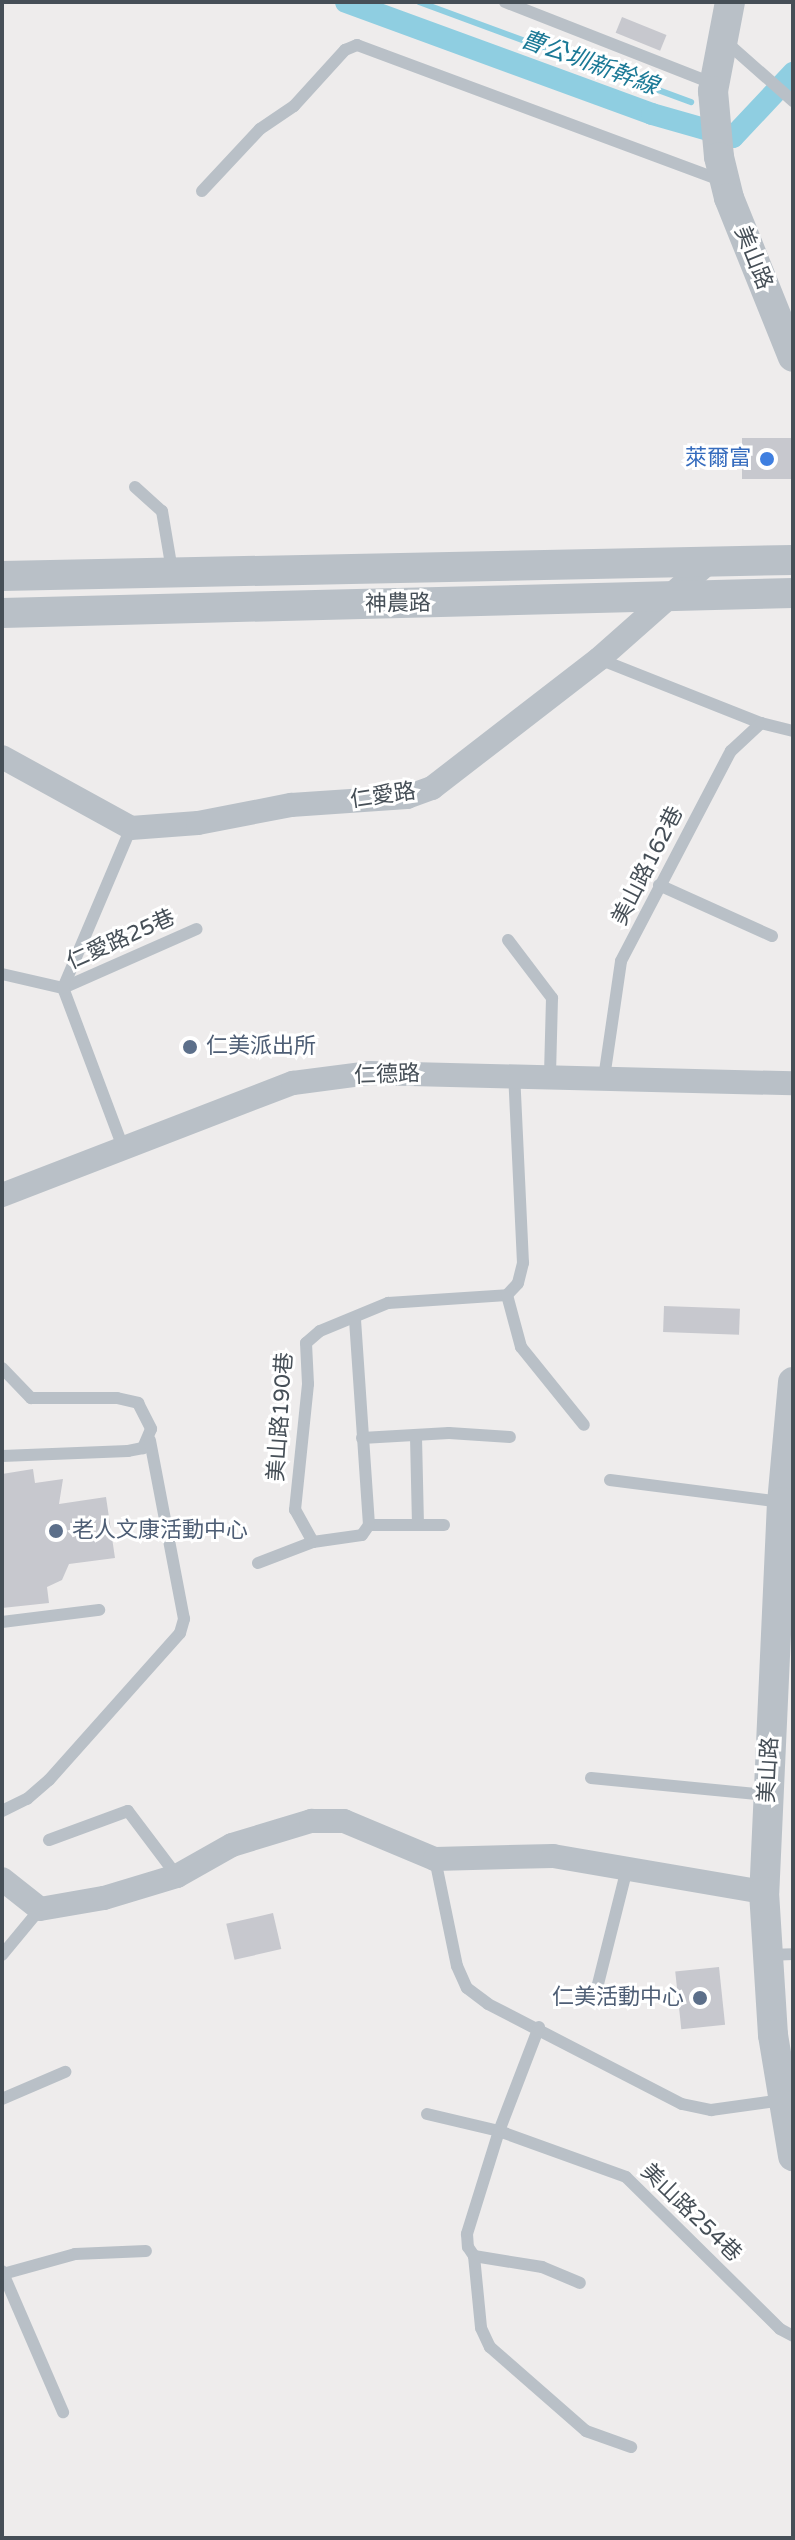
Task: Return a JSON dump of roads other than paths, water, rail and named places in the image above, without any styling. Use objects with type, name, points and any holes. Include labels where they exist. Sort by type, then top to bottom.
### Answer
[{"type":"street","points":[[714,87],[730,2]]},
{"type":"street","name":"美山路","points":[[714,87],[722,169],[793,357]]},
{"type":"street","name":"神農路","points":[[2,576],[704,566],[793,560]]},
{"type":"street","name":"仁愛路","points":[[131,828],[198,823],[291,805],[407,797],[432,788],[599,659],[704,566]]},
{"type":"street","name":"神農路","points":[[2,613],[793,593]]},
{"type":"street","points":[[2,757],[131,828]]},
{"type":"street","name":"仁德路","points":[[2,1195],[293,1083],[370,1073],[793,1083]]},
{"type":"street","name":"美山路","points":[[793,1382],[782,1502],[764,1892],[780,1955],[784,2100],[793,2156]]},
{"type":"street","points":[[2,1879],[40,1909],[104,1898],[177,1876],[232,1845],[311,1821],[344,1821],[435,1859],[553,1856],[764,1892]]},
{"type":"lane","points":[[505,2],[714,87]]},
{"type":"lane","points":[[723,38],[757,74],[793,101]]},
{"type":"lane","points":[[202,191],[260,129],[294,106],[345,50],[357,45],[722,169]]},
{"type":"lane","points":[[135,487],[162,511],[173,573]]},
{"type":"lane","points":[[599,659],[761,723],[793,731]]},
{"type":"lane","name":"美山路162巷","points":[[604,1078],[621,961],[731,751],[761,723]]},
{"type":"lane","points":[[124,1150],[63,988],[131,828]]},
{"type":"lane","points":[[659,885],[772,936]]},
{"type":"lane","name":"仁愛路25巷","points":[[63,988],[197,929]]},
{"type":"lane","points":[[508,940],[552,998],[550,1076]]},
{"type":"lane","points":[[2,974],[63,988]]},
{"type":"lane","points":[[514,1075],[523,1263],[518,1283],[507,1295],[521,1347],[584,1425]]},
{"type":"lane","name":"美山路190巷","points":[[313,1542],[295,1510],[308,1384],[306,1343],[320,1331],[388,1303],[507,1295]]},
{"type":"lane","points":[[258,1563],[313,1542],[362,1535],[369,1525],[355,1318]]},
{"type":"lane","points":[[2,1368],[31,1398],[117,1398],[138,1403],[147,1415],[184,1619],[180,1633],[49,1780],[27,1799],[2,1811]]},
{"type":"lane","points":[[362,1438],[449,1433],[510,1437]]},
{"type":"lane","points":[[416,1437],[418,1524]]},
{"type":"lane","points":[[2,1456],[128,1451],[150,1440]]},
{"type":"lane","points":[[610,1480],[782,1502]]},
{"type":"lane","points":[[369,1525],[444,1525]]},
{"type":"lane","points":[[2,1622],[99,1610]]},
{"type":"lane","points":[[591,1778],[768,1795]]},
{"type":"lane","points":[[49,1840],[128,1811],[177,1876]]},
{"type":"lane","points":[[435,1859],[457,1966],[467,1988],[488,2004],[539,2027],[682,2104],[711,2110],[784,2100]]},
{"type":"lane","points":[[596,1992],[627,1869]]},
{"type":"lane","points":[[2,1955],[40,1909]]},
{"type":"lane","points":[[539,2027],[499,2131],[467,2234],[474,2256],[481,2328],[490,2347],[586,2431],[631,2447]]},
{"type":"lane","points":[[2,2099],[65,2072]]},
{"type":"lane","name":"美山路254巷","points":[[427,2114],[499,2131],[626,2177],[780,2329],[793,2336]]},
{"type":"lane","points":[[63,2412],[2,2273],[75,2254],[146,2251]]},
{"type":"lane","points":[[474,2256],[542,2267],[580,2283]]},
{"type":"waterway","name":"曹公圳新幹線","points":[[346,2],[652,114],[733,137],[793,73]]},
{"type":"waterway","points":[[419,2],[691,102]]},
{"type":"place","name":"萊爾富","points":[[767,459]]},
{"type":"place","name":"仁美派出所","points":[[190,1047]]},
{"type":"place","name":"老人文康活動中心","points":[[56,1531]]},
{"type":"place","name":"仁美活動中心","points":[[700,1998]]}]
